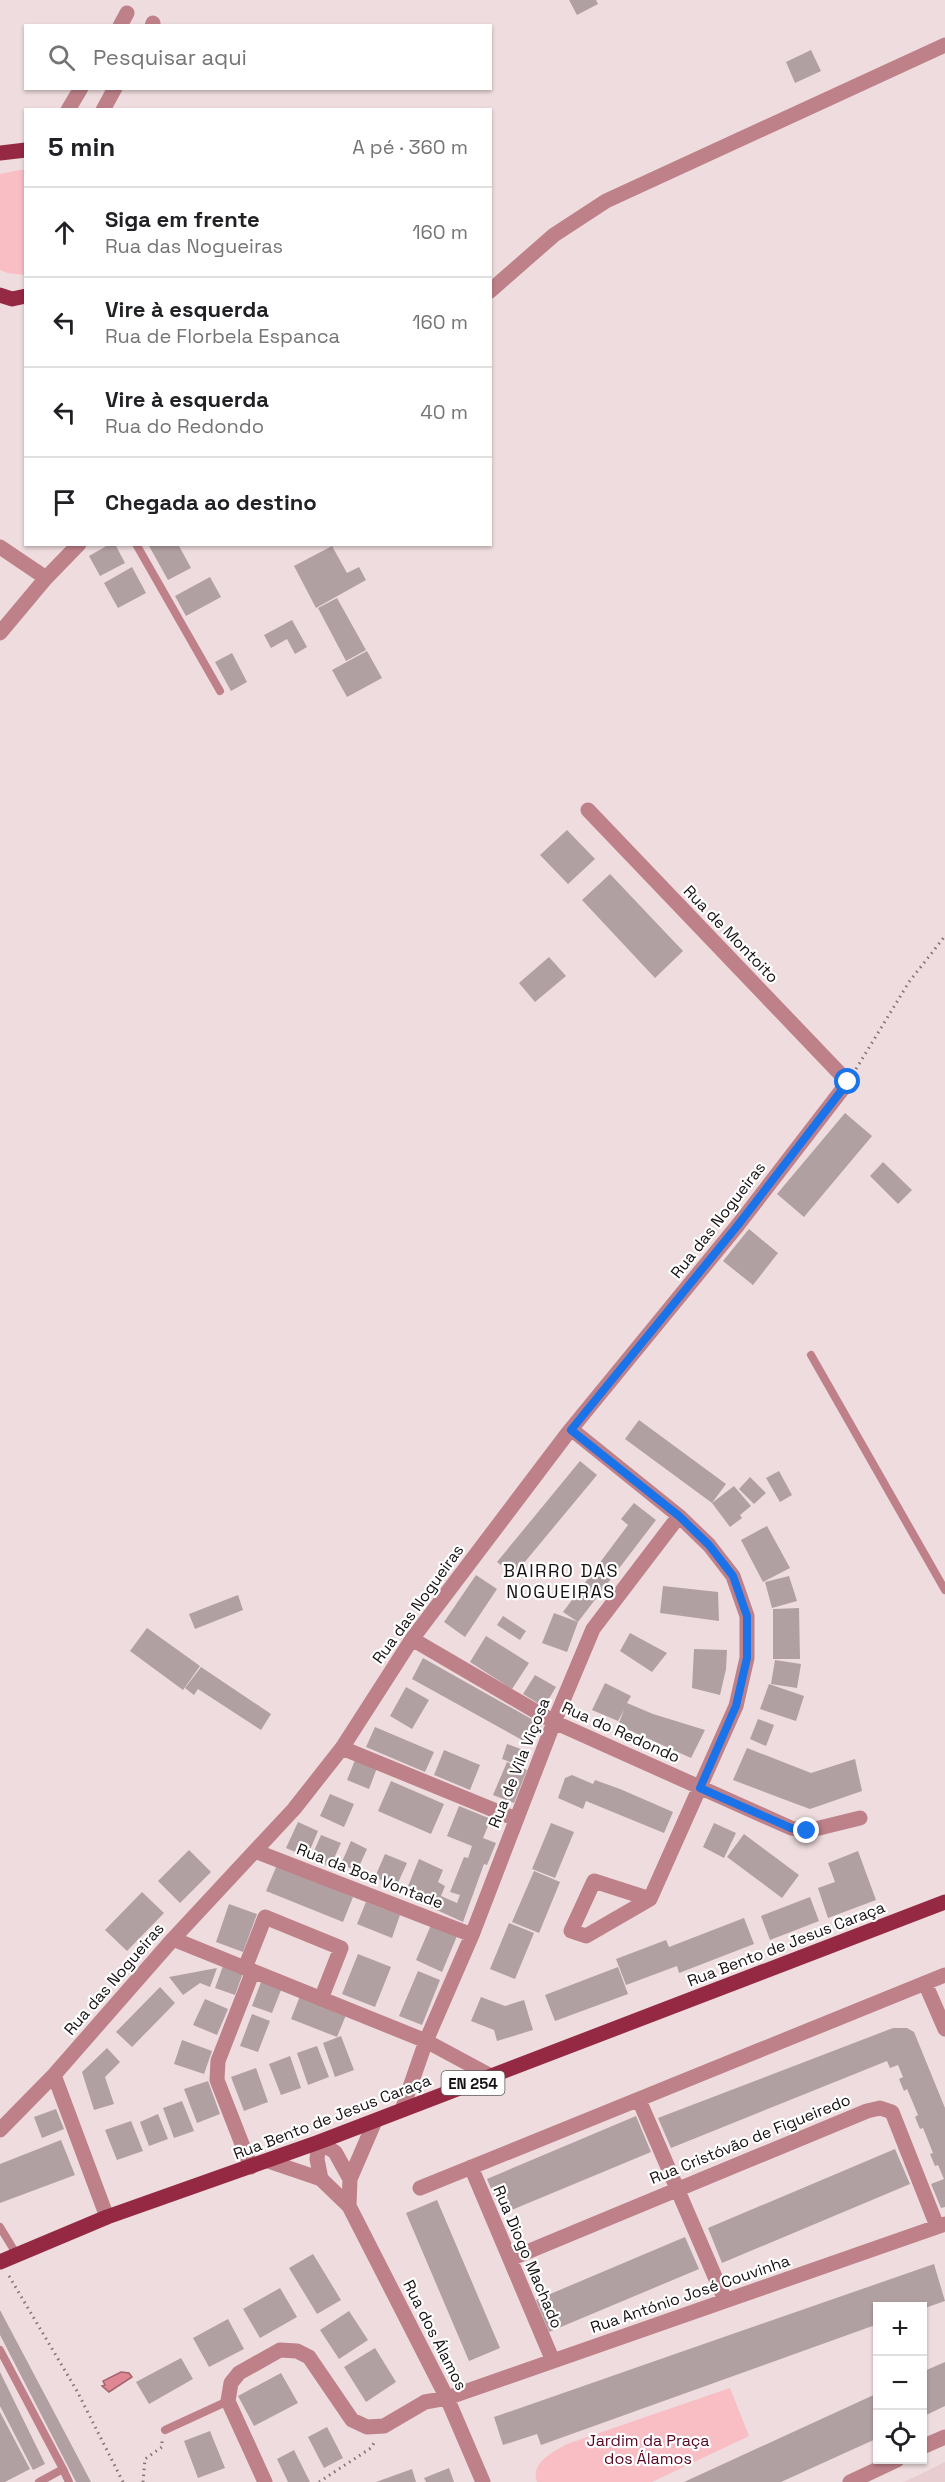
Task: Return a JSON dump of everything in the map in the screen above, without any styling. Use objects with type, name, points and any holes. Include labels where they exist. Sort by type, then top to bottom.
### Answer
[{"type":"main road","points":[[0,153],[24,150]]},
{"type":"main road","name":"Rua Bento de Jesus Caraça","points":[[3,2266],[17,2255],[107,2217],[375,2121],[945,1902]]},
{"type":"street","points":[[492,289],[554,235],[606,201],[945,45]]},
{"type":"street","points":[[69,108],[80,90]]},
{"type":"street","points":[[104,108],[114,90]]},
{"type":"street","points":[[0,633],[46,578],[77,546]]},
{"type":"street","points":[[0,547],[46,578]]},
{"type":"street","name":"Rua de Montoito","points":[[588,810],[848,1082]]},
{"type":"street","name":"Rua das Nogueiras","points":[[0,2130],[54,2075],[173,1939],[294,1809],[342,1748],[412,1639],[571,1430],[738,1225],[848,1082]]},
{"type":"street","points":[[571,1430],[679,1516],[709,1545],[733,1576],[747,1616],[747,1658],[736,1706],[650,1899],[586,1936],[572,1931],[594,1881],[650,1899]]},
{"type":"street","name":"Rua de Vila Viçosa","points":[[402,2110],[426,2041],[472,1935],[554,1722],[593,1629],[679,1516]]},
{"type":"street","name":"Rua do Redondo","points":[[412,1639],[554,1722],[791,1828],[807,1831],[860,1818]]},
{"type":"street","points":[[342,1748],[516,1819]]},
{"type":"street","name":"Rua da Boa Vontade","points":[[255,1851],[472,1935]]},
{"type":"street","points":[[251,2167],[217,2080],[218,2061],[265,1917],[341,1948],[321,1999]]},
{"type":"street","points":[[173,1939],[426,2041],[491,2076]]},
{"type":"street","points":[[420,2188],[945,1975]]},
{"type":"street","points":[[925,1983],[945,2029]]},
{"type":"street","points":[[54,2075],[107,2217]]},
{"type":"street","points":[[639,2100],[725,2300]]},
{"type":"street","name":"Rua Cristóvão de Figueiredo","points":[[510,2259],[676,2188],[867,2111],[880,2108],[892,2112],[941,2225]]},
{"type":"street","points":[[350,2206],[350,2179],[375,2121]]},
{"type":"street","points":[[321,2179],[317,2159],[319,2142],[335,2152],[350,2179]]},
{"type":"street","points":[[268,2161],[321,2179],[350,2206]]},
{"type":"street","name":"Rua Diogo Machado","points":[[471,2167],[553,2361]]},
{"type":"street","name":"Rua dos Álamos","points":[[350,2206],[447,2398],[483,2482]]},
{"type":"street","name":"Rua António José Couvinha","points":[[384,2426],[425,2402],[447,2398],[941,2225]]},
{"type":"street","points":[[265,2482],[228,2401],[231,2383],[239,2373],[280,2350],[297,2351],[309,2357],[352,2420],[367,2427],[384,2426]]},
{"type":"street","points":[[927,2446],[945,2437]]},
{"type":"street","points":[[850,2482],[888,2464]]},
{"type":"lane","points":[[137,546],[220,691]]},
{"type":"lane","points":[[811,1355],[945,1590]]},
{"type":"lane","points":[[0,2227],[17,2255]]},
{"type":"lane","points":[[0,2350],[69,2482]]},
{"type":"lane","points":[[165,2430],[228,2401]]},
{"type":"lane","points":[[39,2482],[63,2469]]},
{"type":"path","points":[[848,1082],[909,982],[945,936]]},
{"type":"path","points":[[3,2266],[77,2391],[123,2482]]},
{"type":"path","points":[[320,2482],[371,2448],[384,2426]]},
{"type":"path","points":[[143,2482],[145,2460],[162,2446],[165,2430]]},
{"type":"shaded area","points":[[121,2372],[129,2373],[132,2377],[109,2392],[102,2386],[105,2385],[103,2381]]},
{"type":"shaded area","points":[[945,2462],[945,2482],[903,2482],[919,2475]]},
{"type":"green space","points":[[24,170],[24,275],[0,270],[0,174]]},
{"type":"green space","name":"Jardim da Praça dos Álamos","points":[[730,2388],[749,2436],[652,2482],[537,2482],[537,2469],[540,2464],[567,2444]]},
{"type":"building","points":[[569,0],[596,0],[598,4],[577,15]]},
{"type":"building","points":[[811,50],[821,71],[795,83],[786,62]]},
{"type":"building","points":[[106,546],[116,546],[125,563],[100,576],[89,556]]},
{"type":"building","points":[[149,546],[179,546],[191,568],[168,580]]},
{"type":"building","points":[[332,546],[347,573],[359,567],[366,580],[316,608],[294,566]]},
{"type":"building","points":[[132,567],[146,593],[118,608],[104,583]]},
{"type":"building","points":[[210,577],[221,597],[186,616],[175,596]]},
{"type":"building","points":[[337,598],[366,650],[346,661],[318,608]]},
{"type":"building","points":[[292,620],[307,647],[295,654],[287,639],[271,648],[264,635]]},
{"type":"building","points":[[367,651],[382,678],[347,697],[332,670]]},
{"type":"building","points":[[232,653],[247,682],[231,691],[215,662]]},
{"type":"building","points":[[567,830],[595,859],[568,884],[540,855]]},
{"type":"building","points":[[610,874],[683,951],[655,978],[582,900]]},
{"type":"building","points":[[549,957],[566,976],[535,1002],[519,983]]},
{"type":"building","points":[[845,1113],[872,1136],[804,1217],[777,1194]]},
{"type":"building","points":[[883,1162],[912,1190],[898,1204],[870,1176]]},
{"type":"building","points":[[749,1229],[778,1253],[753,1285],[723,1261]]},
{"type":"building","points":[[639,1420],[726,1484],[712,1503],[625,1439]]},
{"type":"building","points":[[580,1461],[597,1475],[514,1575],[497,1562]]},
{"type":"building","points":[[779,1471],[792,1495],[780,1502],[766,1478]]},
{"type":"building","points":[[750,1477],[766,1493],[754,1504],[739,1489]]},
{"type":"building","points":[[734,1486],[751,1506],[740,1515],[742,1518],[730,1527],[712,1503]]},
{"type":"building","points":[[634,1503],[656,1520],[578,1622],[563,1612],[628,1525],[621,1519]]},
{"type":"building","points":[[767,1526],[790,1568],[763,1582],[741,1540]]},
{"type":"building","points":[[476,1575],[497,1589],[465,1637],[444,1622]]},
{"type":"building","points":[[789,1576],[797,1601],[772,1608],[765,1582]]},
{"type":"building","points":[[663,1586],[718,1592],[719,1621],[660,1613]]},
{"type":"building","points":[[238,1595],[243,1610],[195,1629],[189,1614]]},
{"type":"building","points":[[799,1608],[800,1659],[773,1659],[773,1609]]},
{"type":"building","points":[[554,1613],[578,1622],[567,1652],[542,1643]]},
{"type":"building","points":[[503,1616],[526,1631],[520,1640],[497,1625]]},
{"type":"building","points":[[147,1628],[200,1666],[183,1690],[130,1651]]},
{"type":"building","points":[[630,1633],[667,1653],[652,1672],[620,1651]]},
{"type":"building","points":[[486,1636],[529,1663],[512,1689],[470,1662]]},
{"type":"building","points":[[694,1649],[727,1650],[726,1669],[720,1695],[692,1688]]},
{"type":"building","points":[[423,1658],[542,1725],[531,1745],[412,1679]]},
{"type":"building","points":[[775,1660],[801,1664],[797,1688],[771,1684]]},
{"type":"building","points":[[201,1667],[271,1714],[261,1730],[198,1689],[194,1695],[185,1688]]},
{"type":"building","points":[[535,1675],[556,1687],[544,1707],[523,1694]]},
{"type":"building","points":[[605,1683],[631,1696],[627,1703],[653,1714],[705,1730],[691,1758],[618,1725],[624,1710],[618,1721],[592,1710]]},
{"type":"building","points":[[769,1684],[804,1696],[796,1721],[760,1709]]},
{"type":"building","points":[[406,1687],[429,1700],[412,1729],[390,1716]]},
{"type":"building","points":[[758,1719],[774,1725],[766,1746],[750,1739]]},
{"type":"building","points":[[375,1727],[434,1752],[425,1772],[366,1747]]},
{"type":"building","points":[[507,1744],[526,1751],[520,1766],[502,1759]]},
{"type":"building","points":[[747,1748],[811,1773],[855,1759],[862,1791],[810,1809],[791,1802],[733,1780]]},
{"type":"building","points":[[444,1750],[480,1765],[470,1790],[434,1775]]},
{"type":"building","points":[[355,1760],[377,1768],[369,1789],[347,1780]]},
{"type":"building","points":[[507,1762],[527,1770],[514,1803],[493,1795]]},
{"type":"building","points":[[572,1775],[593,1784],[595,1780],[620,1789],[673,1812],[664,1833],[586,1801],[583,1809],[558,1798],[565,1778]]},
{"type":"building","points":[[391,1781],[444,1804],[431,1834],[378,1811]]},
{"type":"building","points":[[330,1794],[354,1804],[344,1827],[320,1816]]},
{"type":"building","points":[[459,1806],[491,1819],[483,1838],[496,1843],[487,1865],[484,1864],[463,1922],[428,1906],[430,1901],[406,1891],[419,1859],[443,1870],[438,1882],[445,1886],[441,1896],[457,1903],[460,1895],[450,1892],[464,1857],[468,1858],[472,1846],[447,1836]]},
{"type":"building","points":[[298,1822],[318,1831],[307,1857],[286,1848]]},
{"type":"building","points":[[551,1823],[574,1832],[555,1878],[532,1869]]},
{"type":"building","points":[[714,1823],[736,1833],[724,1858],[703,1847]]},
{"type":"building","points":[[744,1834],[799,1875],[782,1898],[727,1857]]},
{"type":"building","points":[[321,1835],[341,1843],[330,1867],[311,1858]]},
{"type":"building","points":[[351,1841],[367,1849],[357,1871],[341,1864]]},
{"type":"building","points":[[189,1850],[211,1872],[180,1903],[158,1881]]},
{"type":"building","points":[[858,1851],[876,1900],[828,1918],[818,1888],[835,1882],[828,1863]]},
{"type":"building","points":[[385,1854],[407,1863],[396,1887],[375,1877]]},
{"type":"building","points":[[277,1865],[353,1897],[343,1922],[266,1891]]},
{"type":"building","points":[[534,1871],[560,1882],[539,1933],[512,1922]]},
{"type":"building","points":[[142,1892],[164,1913],[127,1951],[105,1930]]},
{"type":"building","points":[[810,1897],[819,1921],[770,1940],[761,1916]]},
{"type":"building","points":[[366,1902],[400,1915],[392,1938],[357,1924]]},
{"type":"building","points":[[229,1904],[257,1914],[243,1952],[216,1942]]},
{"type":"building","points":[[744,1918],[754,1944],[679,1973],[677,1966],[626,1985],[616,1959],[666,1940],[669,1947]]},
{"type":"building","points":[[509,1923],[534,1933],[515,1979],[490,1969]]},
{"type":"building","points":[[431,1925],[457,1936],[442,1972],[416,1960]]},
{"type":"building","points":[[358,1954],[391,1967],[375,2007],[342,1994]]},
{"type":"building","points":[[223,1966],[243,1973],[235,1995],[215,1988]]},
{"type":"building","points":[[618,1967],[628,1994],[555,2021],[545,1995]]},
{"type":"building","points":[[217,1968],[210,1987],[200,1983],[183,1995],[169,1977]]},
{"type":"building","points":[[418,1971],[440,1980],[422,2025],[399,2016]]},
{"type":"building","points":[[261,1982],[281,1990],[272,2013],[252,2006]]},
{"type":"building","points":[[160,1987],[175,2003],[132,2047],[116,2032]]},
{"type":"building","points":[[300,1996],[346,2015],[337,2037],[291,2019]]},
{"type":"building","points":[[481,1997],[505,2006],[524,2000],[533,2030],[497,2041],[494,2030],[471,2021]]},
{"type":"building","points":[[205,1999],[228,2009],[217,2035],[193,2025]]},
{"type":"building","points":[[252,2014],[270,2021],[258,2052],[240,2046]]},
{"type":"building","points":[[893,2028],[907,2028],[914,2032],[945,2108],[945,2207],[941,2208],[931,2184],[944,2179],[930,2154],[933,2153],[923,2128],[920,2129],[915,2117],[918,2115],[907,2089],[904,2091],[899,2079],[903,2077],[898,2065],[890,2068],[887,2061],[671,2148],[658,2118]]},
{"type":"building","points":[[341,2036],[354,2070],[335,2077],[323,2043]]},
{"type":"building","points":[[182,2040],[212,2051],[204,2074],[174,2064]]},
{"type":"building","points":[[317,2046],[329,2077],[308,2085],[297,2053]]},
{"type":"building","points":[[107,2048],[120,2062],[105,2077],[114,2104],[94,2110],[82,2072]]},
{"type":"building","points":[[290,2056],[301,2088],[281,2095],[269,2064]]},
{"type":"building","points":[[256,2068],[268,2102],[244,2111],[231,2077]]},
{"type":"building","points":[[208,2081],[220,2114],[197,2123],[184,2089]]},
{"type":"building","points":[[182,2101],[194,2131],[174,2138],[163,2108]]},
{"type":"building","points":[[56,2109],[64,2129],[42,2138],[34,2117]]},
{"type":"building","points":[[158,2114],[168,2139],[149,2146],[140,2122]]},
{"type":"building","points":[[636,2116],[651,2152],[502,2214],[487,2179]]},
{"type":"building","points":[[131,2121],[143,2151],[117,2160],[105,2130]]},
{"type":"building","points":[[61,2140],[75,2175],[0,2203],[0,2164]]},
{"type":"building","points":[[895,2149],[910,2184],[722,2263],[708,2228]]},
{"type":"building","points":[[437,2200],[500,2348],[469,2361],[406,2213]]},
{"type":"building","points":[[685,2237],[699,2269],[549,2332],[536,2300]]},
{"type":"building","points":[[313,2254],[341,2300],[317,2314],[289,2268]]},
{"type":"building","points":[[934,2264],[945,2301],[927,2307],[927,2302],[873,2302],[873,2326],[541,2445],[537,2434],[503,2445],[494,2417]]},
{"type":"building","points":[[280,2288],[297,2317],[260,2338],[243,2309]]},
{"type":"building","points":[[0,2310],[91,2482],[76,2482],[0,2335]]},
{"type":"building","points":[[349,2311],[368,2340],[339,2359],[320,2330]]},
{"type":"building","points":[[228,2319],[244,2349],[209,2367],[193,2338]]},
{"type":"building","points":[[375,2348],[396,2382],[366,2402],[344,2367]]},
{"type":"building","points":[[181,2358],[193,2379],[149,2404],[136,2382]]},
{"type":"building","points":[[945,2362],[945,2406],[927,2415],[927,2410],[927,2370]]},
{"type":"building","points":[[0,2372],[45,2464],[33,2470],[0,2406]]},
{"type":"building","points":[[281,2373],[298,2403],[254,2426],[238,2396]]},
{"type":"building","points":[[873,2395],[873,2440],[781,2482],[684,2482]]},
{"type":"building","points":[[0,2412],[30,2469],[5,2482],[0,2482]]},
{"type":"building","points":[[327,2427],[343,2458],[324,2468],[308,2437]]},
{"type":"building","points":[[210,2431],[225,2468],[198,2478],[184,2441]]},
{"type":"building","points":[[294,2450],[310,2482],[288,2482],[277,2459]]},
{"type":"building","points":[[449,2468],[454,2482],[426,2482],[424,2478]]},
{"type":"building","points":[[412,2469],[416,2482],[376,2482]]},
{"type":"district","name":"BAIRRO DAS NOGUEIRAS","points":[[561,1580]]},
{"type":"route","points":[[807,1831],[791,1828],[700,1788],[736,1706],[747,1658],[747,1616],[733,1576],[709,1545],[679,1516],[571,1430],[738,1225],[848,1082]]}]
